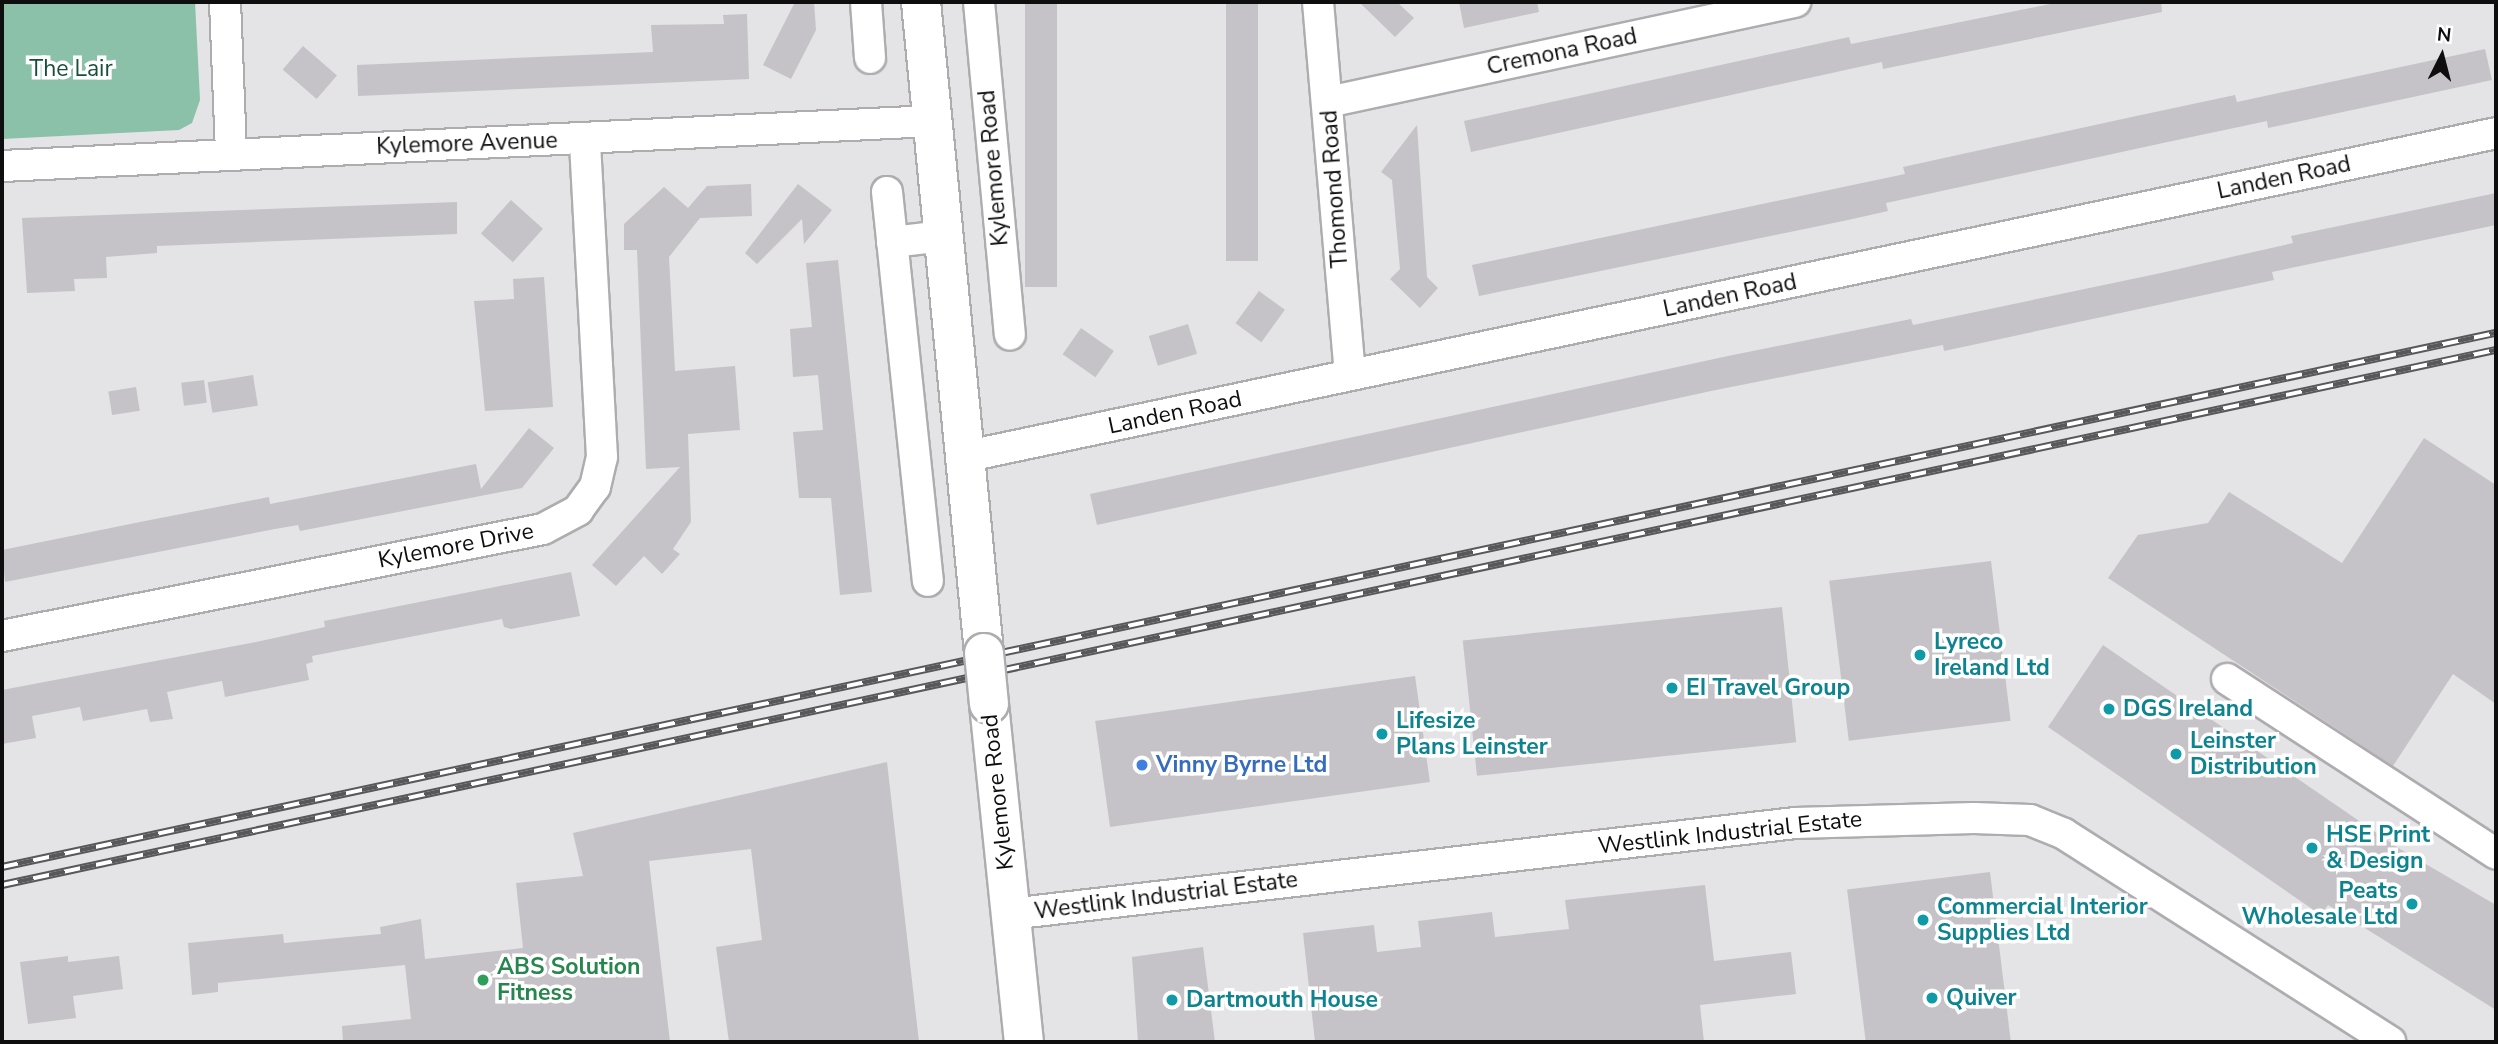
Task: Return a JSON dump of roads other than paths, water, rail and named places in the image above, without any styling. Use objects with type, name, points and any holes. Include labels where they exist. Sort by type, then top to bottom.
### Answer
[{"type":"main road","name":"Kylemore Road","points":[[921,2],[963,457],[1024,1042]]},
{"type":"street","points":[[225,2],[231,154]]},
{"type":"street","points":[[866,2],[870,58]]},
{"type":"street","name":"Kylemore Road","points":[[979,2],[1010,335]]},
{"type":"street","name":"Thomond Road","points":[[1318,2],[1350,375]]},
{"type":"street","name":"Cremona Road","points":[[1328,102],[1795,2]]},
{"type":"street","name":"Kylemore Avenue","points":[[2,166],[932,121]]},
{"type":"street","name":"Landen Road","points":[[963,457],[2496,133]]},
{"type":"street","name":"Kylemore Drive","points":[[2,636],[543,529],[578,510],[595,487],[602,457],[585,139]]},
{"type":"street","points":[[887,192],[928,581]]},
{"type":"street","points":[[892,242],[944,236]]},
{"type":"street","points":[[924,549],[973,542]]},
{"type":"street","points":[[2227,678],[2496,855]]},
{"type":"street","name":"Westlink Industrial Estate","points":[[1010,914],[1795,823],[1948,818],[2030,820],[2064,834],[2390,1042]]},
{"type":"railway","points":[[2,867],[2496,333]]},
{"type":"railway","points":[[2,885],[2496,350]]},
{"type":"place","name":"Lyreco Ireland Ltd","points":[[1920,655]]},
{"type":"place","name":"EI Travel Group","points":[[1672,688]]},
{"type":"place","name":"DGS Ireland","points":[[2109,709]]},
{"type":"place","name":"Lifesize Plans Leinster","points":[[1382,734]]},
{"type":"place","name":"Leinster Distribution","points":[[2176,754]]},
{"type":"place","name":"Vinny Byrne Ltd","points":[[1142,765]]},
{"type":"place","name":"HSE Print & Design","points":[[2312,848]]},
{"type":"place","name":"Peats Wholesale Ltd","points":[[2412,904]]},
{"type":"place","name":"Commercial Interior Supplies Ltd","points":[[1923,920]]},
{"type":"place","name":"ABS Solution Fitness","points":[[483,980]]},
{"type":"place","name":"Quiver","points":[[1932,998]]},
{"type":"place","name":"Dartmouth House","points":[[1172,1000]]},
{"type":"park label","name":"The Lair","points":[[71,69]]}]
